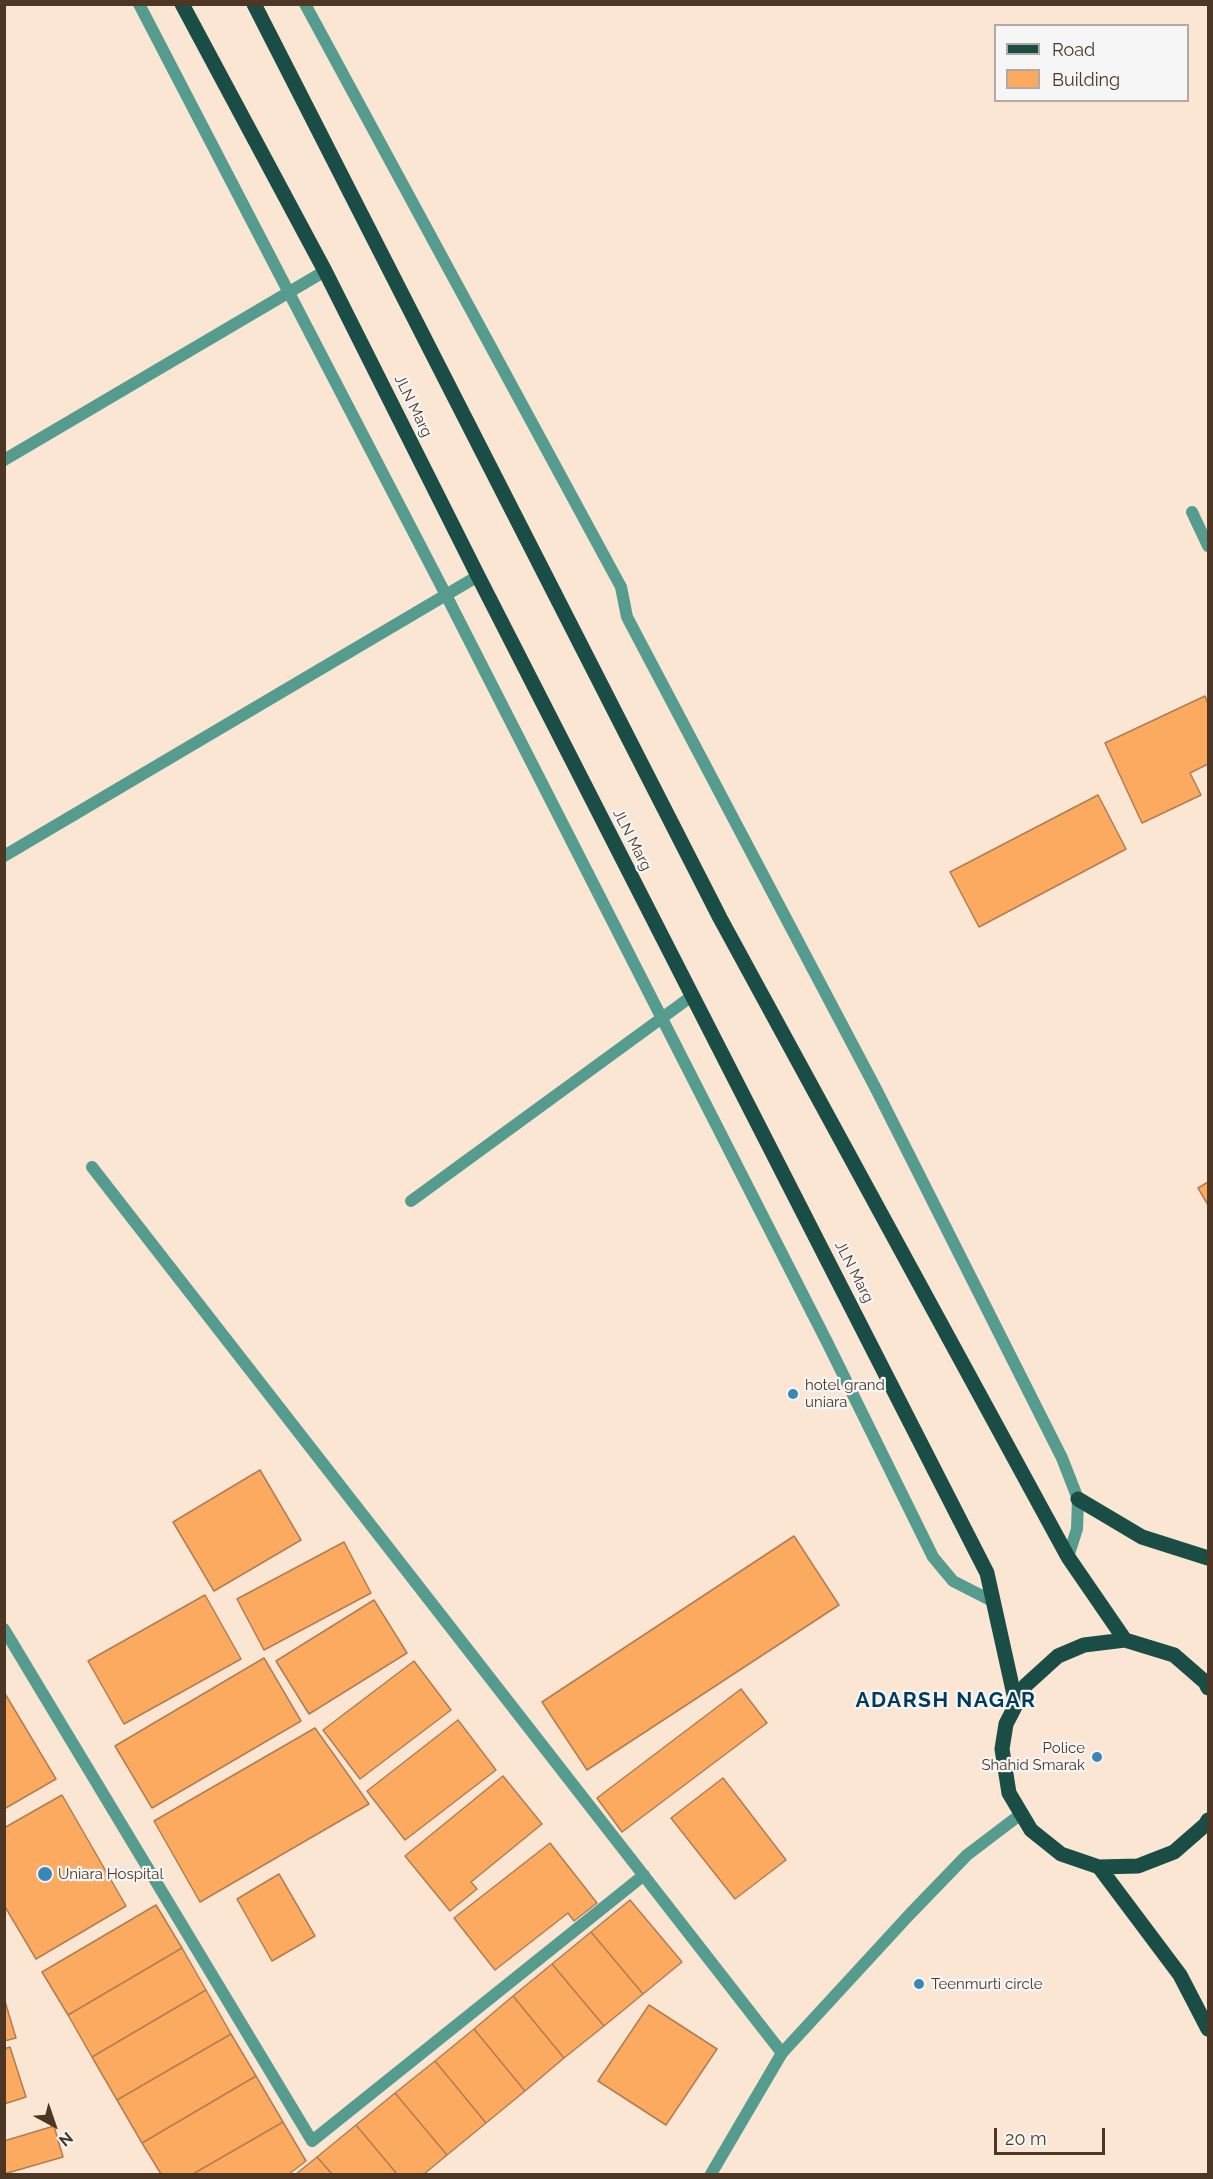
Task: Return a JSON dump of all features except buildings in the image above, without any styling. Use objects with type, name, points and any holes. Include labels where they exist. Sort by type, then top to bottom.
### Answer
[{"type":"main road","name":"JLN Marg","points":[[182,4],[325,271],[477,576],[987,1573],[1016,1704]]},
{"type":"main road","points":[[254,4],[720,918],[1068,1557],[1125,1640]]},
{"type":"main road","points":[[1078,1499],[1142,1537],[1209,1558]]},
{"type":"main road","points":[[1207,1684],[1174,1655],[1125,1640],[1084,1645],[1058,1656],[1026,1685],[1006,1724],[1002,1749],[1008,1793],[1031,1830],[1061,1854],[1099,1867],[1138,1866],[1174,1852],[1209,1820]]},
{"type":"main road","points":[[1099,1867],[1180,1975],[1209,2029]]},
{"type":"street","points":[[139,4],[446,595],[827,1342],[933,1557],[953,1581],[994,1602]]},
{"type":"street","points":[[306,4],[621,587],[627,617],[882,1100],[1062,1458],[1078,1499],[1077,1529],[1068,1557]]},
{"type":"street","points":[[4,460],[325,271]]},
{"type":"street","points":[[1192,512],[1209,546]]},
{"type":"street","points":[[4,856],[477,576]]},
{"type":"street","points":[[411,1201],[692,996]]},
{"type":"street","points":[[92,1167],[782,2053]]},
{"type":"street","points":[[4,1629],[312,2142],[644,1875]]},
{"type":"street","points":[[711,2175],[782,2053],[910,1914],[968,1855],[1021,1814]]},
{"type":"place","name":"hotel grand uniara","points":[[793,1394]]},
{"type":"place","name":"Police Shahid Smarak","points":[[1097,1757]]},
{"type":"place","name":"Uniara Hospital","points":[[45,1874]]},
{"type":"place","name":"Teenmurti circle","points":[[919,1984]]},
{"type":"district","name":"ADARSH NAGAR","points":[[946,1701]]}]
